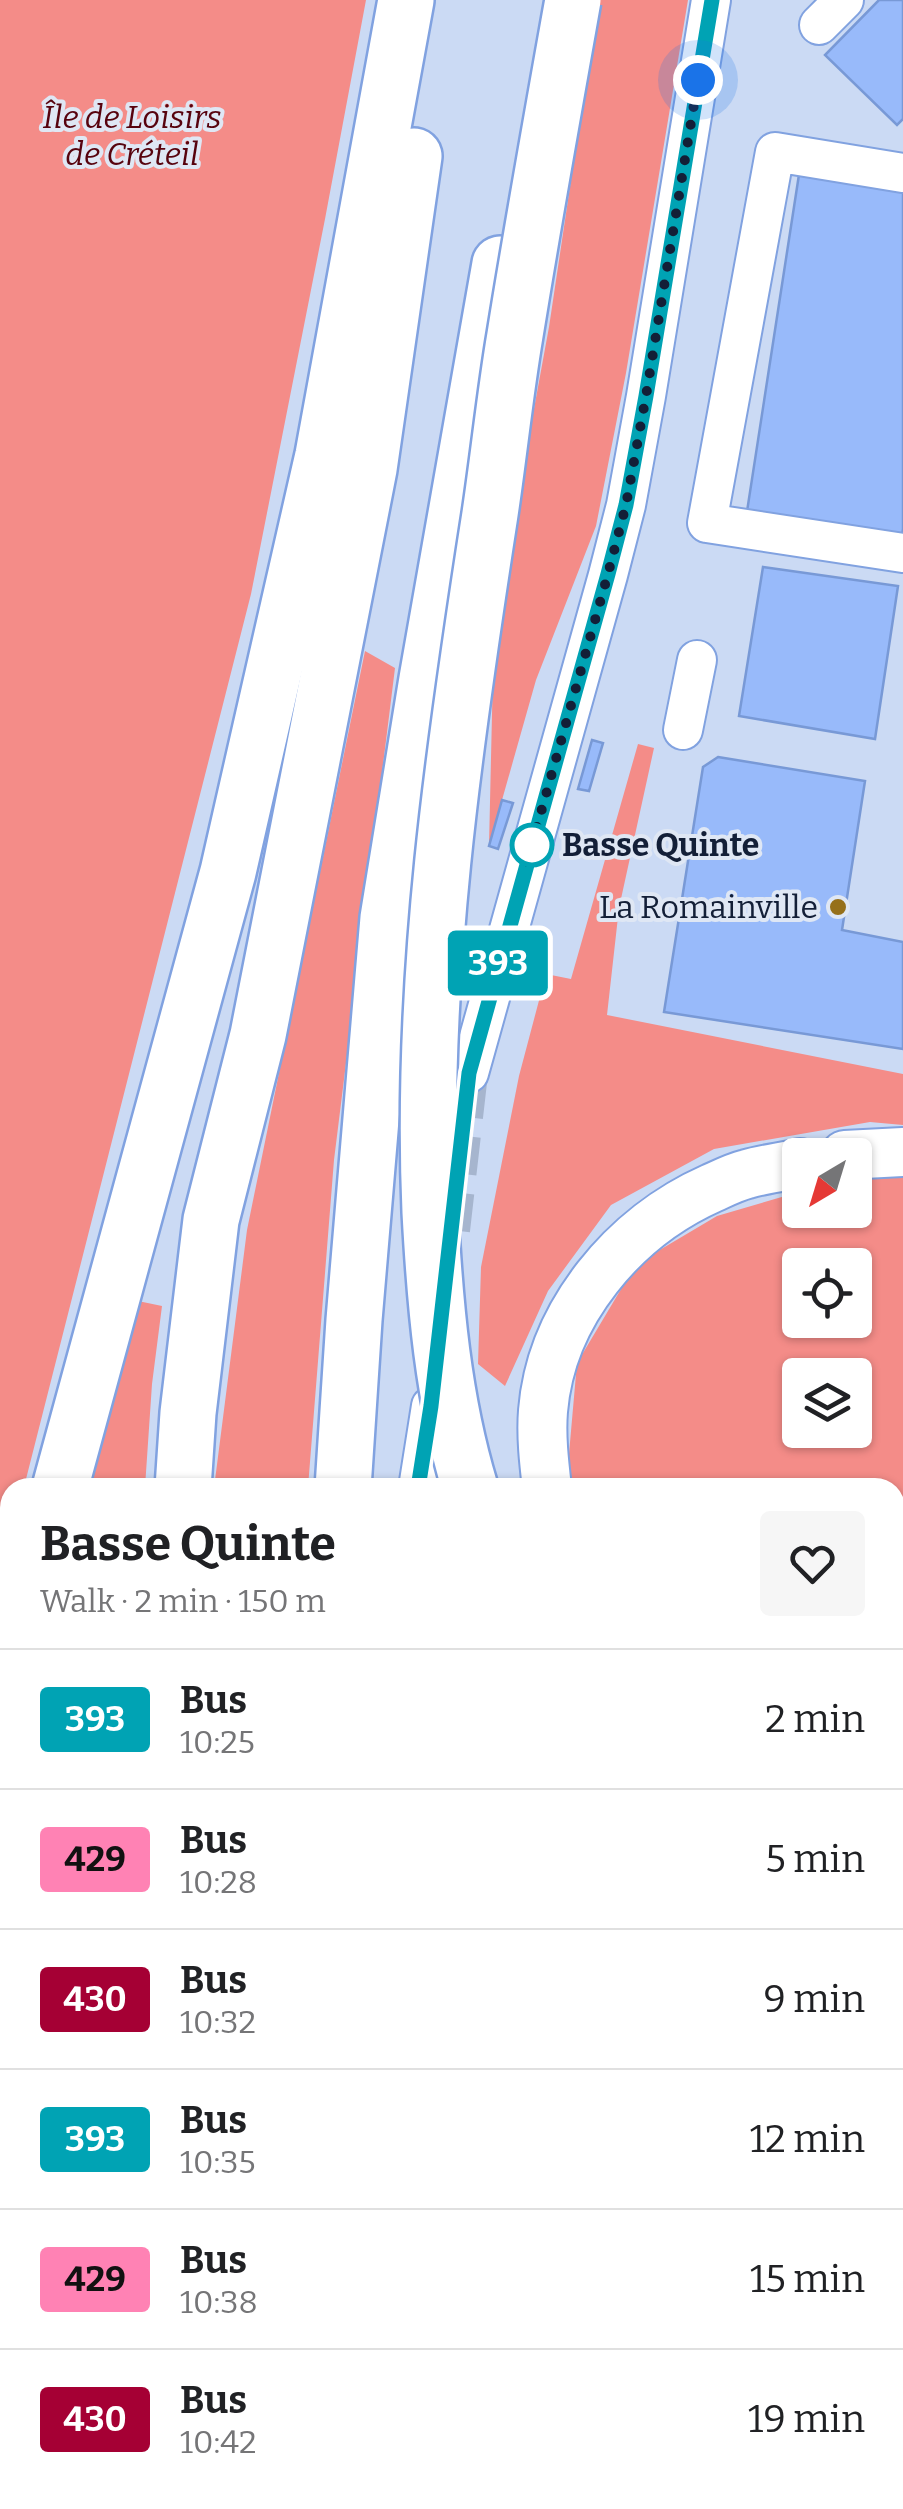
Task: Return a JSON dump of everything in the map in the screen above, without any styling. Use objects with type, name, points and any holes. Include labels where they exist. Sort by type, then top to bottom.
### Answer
[{"type":"highway","points":[[63,1478],[228,872],[323,455],[406,0]]},
{"type":"highway","points":[[184,1478],[211,1220],[258,1035],[369,469],[436,0]]},
{"type":"highway","points":[[344,1478],[388,918],[547,0]]},
{"type":"highway","points":[[467,1478],[456,1442],[434,1296],[428,1167],[430,1025],[448,801],[468,656],[514,337],[573,0]]},
{"type":"main road","points":[[872,1154],[903,1152]]},
{"type":"main road","points":[[546,1478],[543,1410],[554,1359],[574,1314],[601,1271],[640,1232],[681,1202],[745,1174],[782,1167]]},
{"type":"lane","points":[[469,1073],[626,505],[712,0]]},
{"type":"lane","points":[[903,173],[775,152],[707,523],[903,553]]},
{"type":"lane","points":[[683,730],[697,660]]},
{"type":"lane","points":[[420,1478],[431,1406]]},
{"type":"green space","name":"Île de Loisirs de Créteil","points":[[0,0],[366,0],[251,594],[26,1478],[0,1478]]},
{"type":"green space","points":[[598,0],[688,0],[626,373],[596,526],[536,680],[489,846],[494,627],[549,327]]},
{"type":"green space","points":[[365,651],[395,668],[334,1160],[309,1478],[215,1478],[247,1230]]},
{"type":"green space","points":[[638,744],[654,748],[619,908],[607,1015],[903,1074],[903,1125],[870,1122],[714,1149],[611,1205],[548,1291],[505,1386],[478,1364],[481,1267],[519,1076],[546,974],[571,979]]},
{"type":"green space","points":[[903,1176],[903,1478],[570,1478],[577,1363],[636,1264],[717,1216],[782,1197],[782,1228],[872,1228],[872,1178]]},
{"type":"green space","points":[[138,1301],[162,1306],[146,1478],[91,1478]]},
{"type":"building","points":[[879,0],[903,0],[903,119],[897,125],[825,55]]},
{"type":"building","points":[[800,168],[903,184],[901,541],[746,518]]},
{"type":"building","points":[[763,567],[898,586],[875,739],[739,716]]},
{"type":"building","points":[[592,740],[603,743],[589,791],[578,789]]},
{"type":"building","points":[[718,757],[865,781],[842,930],[903,942],[903,1049],[664,1012],[703,767]]},
{"type":"building","points":[[502,800],[513,803],[498,849],[489,846]]},
{"type":"tunnel","points":[[451,1230],[469,1073]]},
{"type":"bus line","name":"393","points":[[420,1478],[469,1073],[626,505],[712,0]]},
{"type":"place","name":"Basse Quinte","points":[[532,845]]},
{"type":"place","name":"La Romainville","points":[[838,907]]},
{"type":"route","points":[[532,845],[527,862],[626,505],[698,80]]}]
